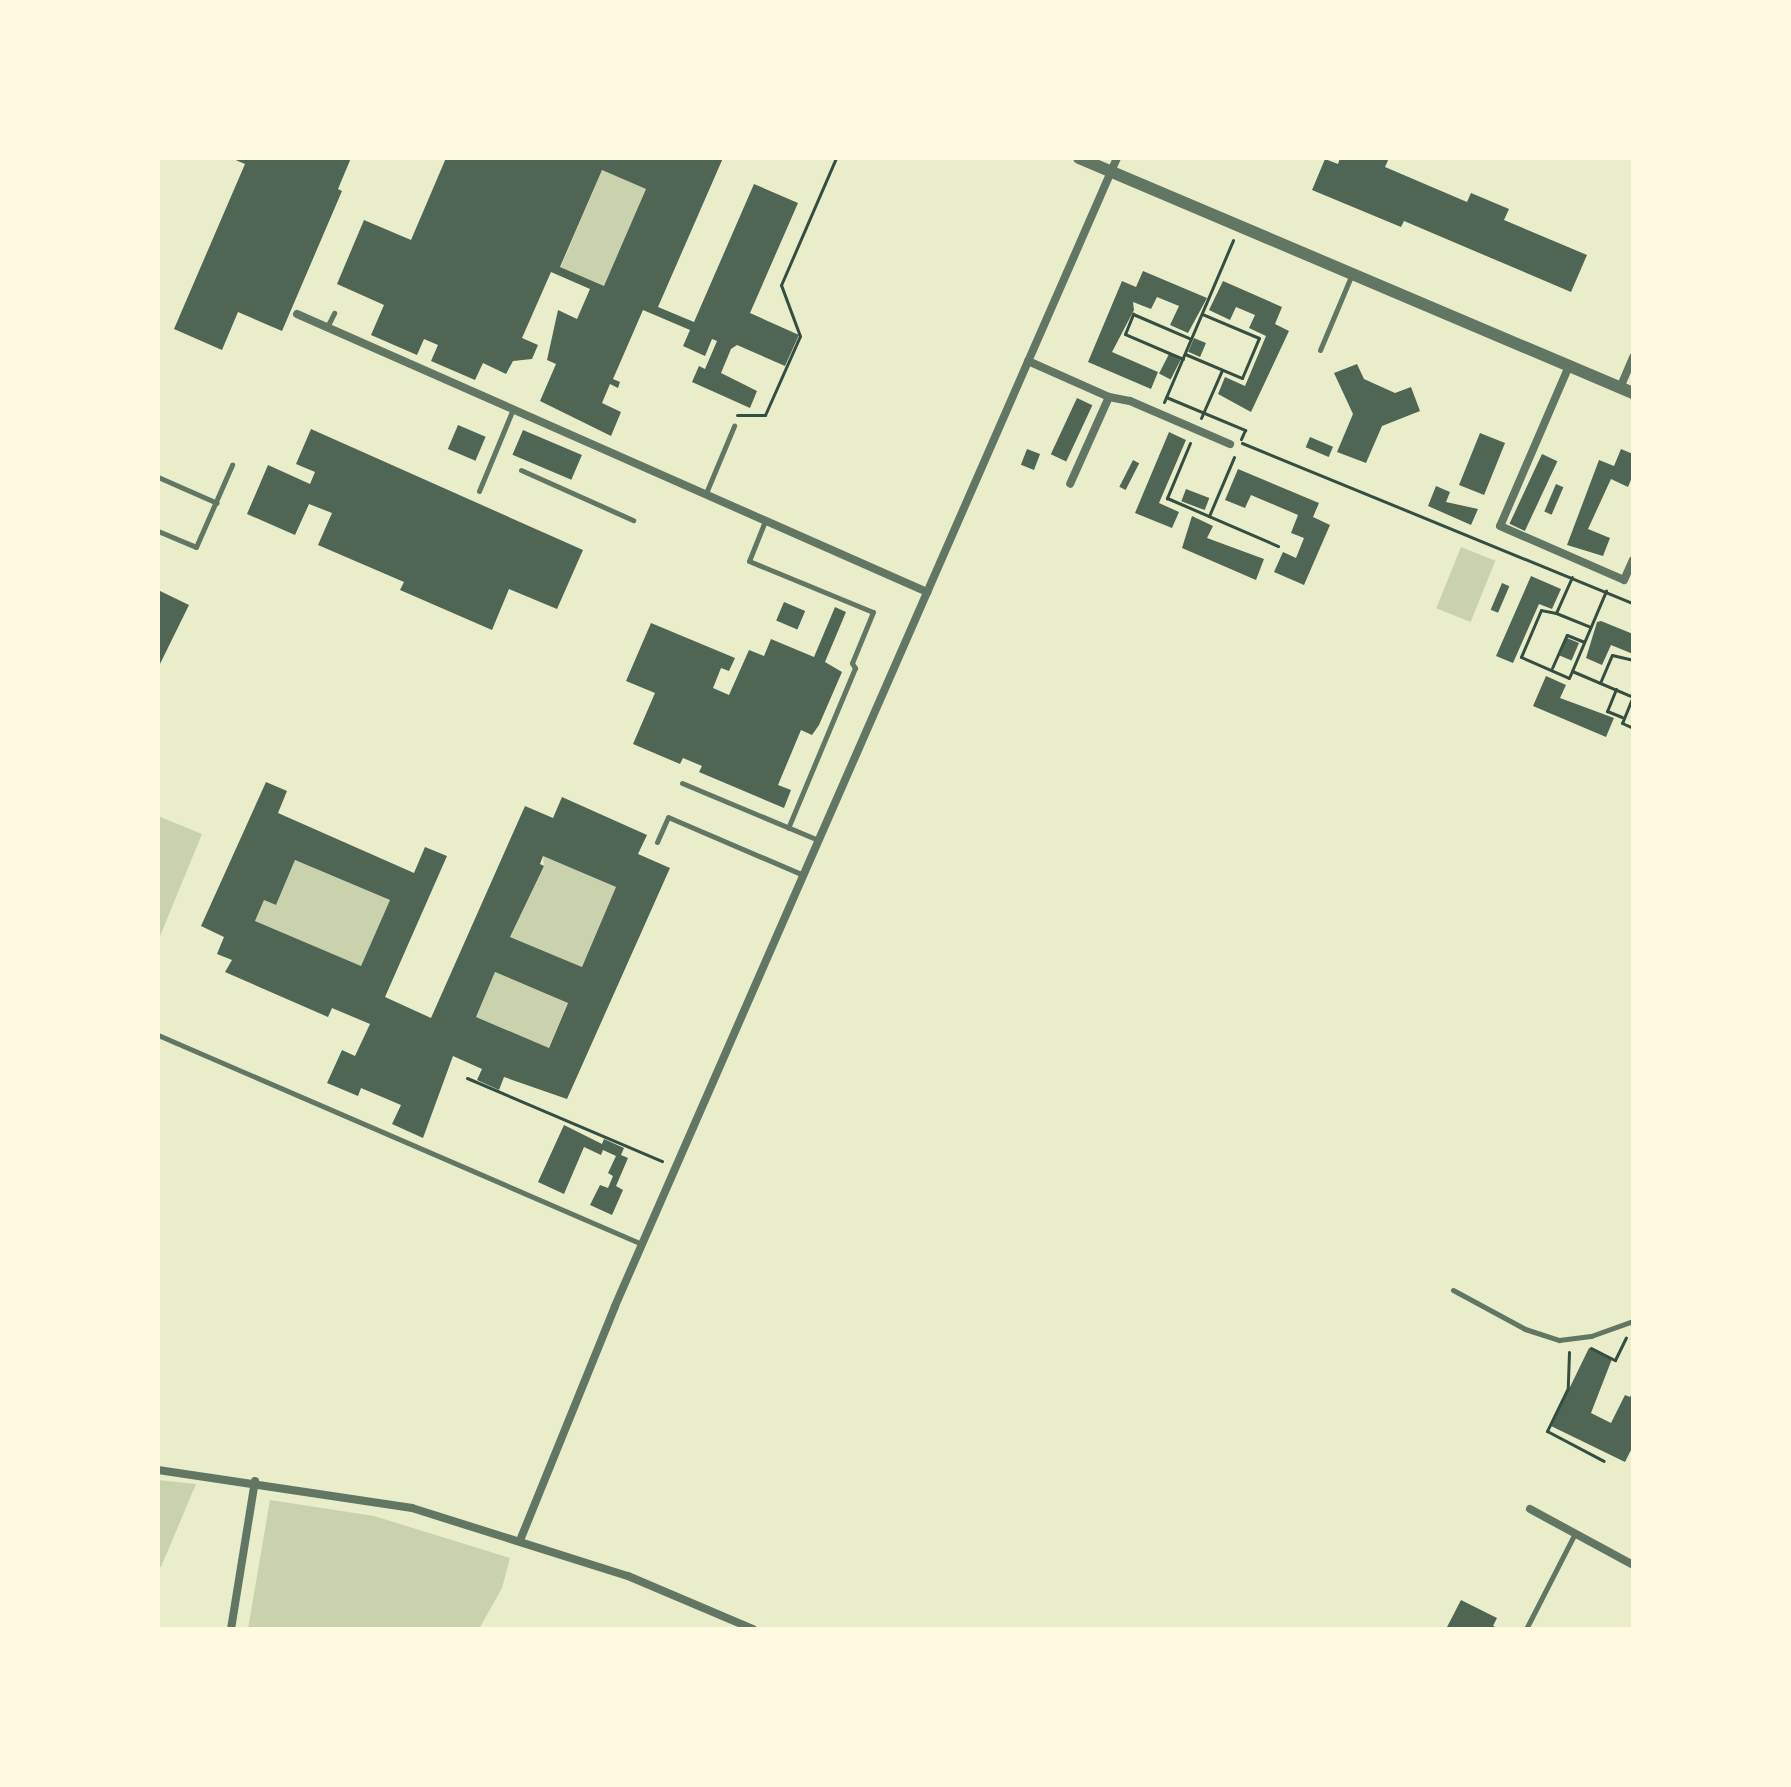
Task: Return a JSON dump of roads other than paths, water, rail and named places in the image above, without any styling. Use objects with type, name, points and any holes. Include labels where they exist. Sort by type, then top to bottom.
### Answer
[{"type":"street","points":[[1079,158],[1633,393]]},
{"type":"street","points":[[521,1538],[675,1167],[1117,158]]},
{"type":"street","points":[[297,314],[927,592]]},
{"type":"street","points":[[1620,388],[1633,357]]},
{"type":"street","points":[[1028,361],[1109,397],[1159,413],[1230,444]]},
{"type":"street","points":[[1569,366],[1500,526],[1624,580],[1633,560]]},
{"type":"street","points":[[1070,484],[1109,397]]},
{"type":"street","points":[[158,1470],[255,1481],[412,1508],[521,1538],[628,1576],[753,1629]]},
{"type":"street","points":[[231,1629],[255,1481]]},
{"type":"street","points":[[1530,1509],[1633,1565]]},
{"type":"lane","points":[[1320,350],[1352,274]]},
{"type":"lane","points":[[327,327],[334,313]]},
{"type":"lane","points":[[479,491],[513,409]]},
{"type":"lane","points":[[705,494],[734,426]]},
{"type":"lane","points":[[158,531],[196,547],[232,465]]},
{"type":"lane","points":[[521,470],[633,520]]},
{"type":"lane","points":[[158,477],[217,503]]},
{"type":"lane","points":[[765,521],[749,561],[873,612],[852,663],[855,668],[788,828]]},
{"type":"lane","points":[[682,783],[818,840]]},
{"type":"lane","points":[[657,842],[668,817],[803,875]]},
{"type":"lane","points":[[158,1035],[642,1244]]},
{"type":"lane","points":[[1453,1290],[1525,1329],[1573,1340],[1633,1321]]},
{"type":"lane","points":[[1526,1629],[1574,1535]]}]
